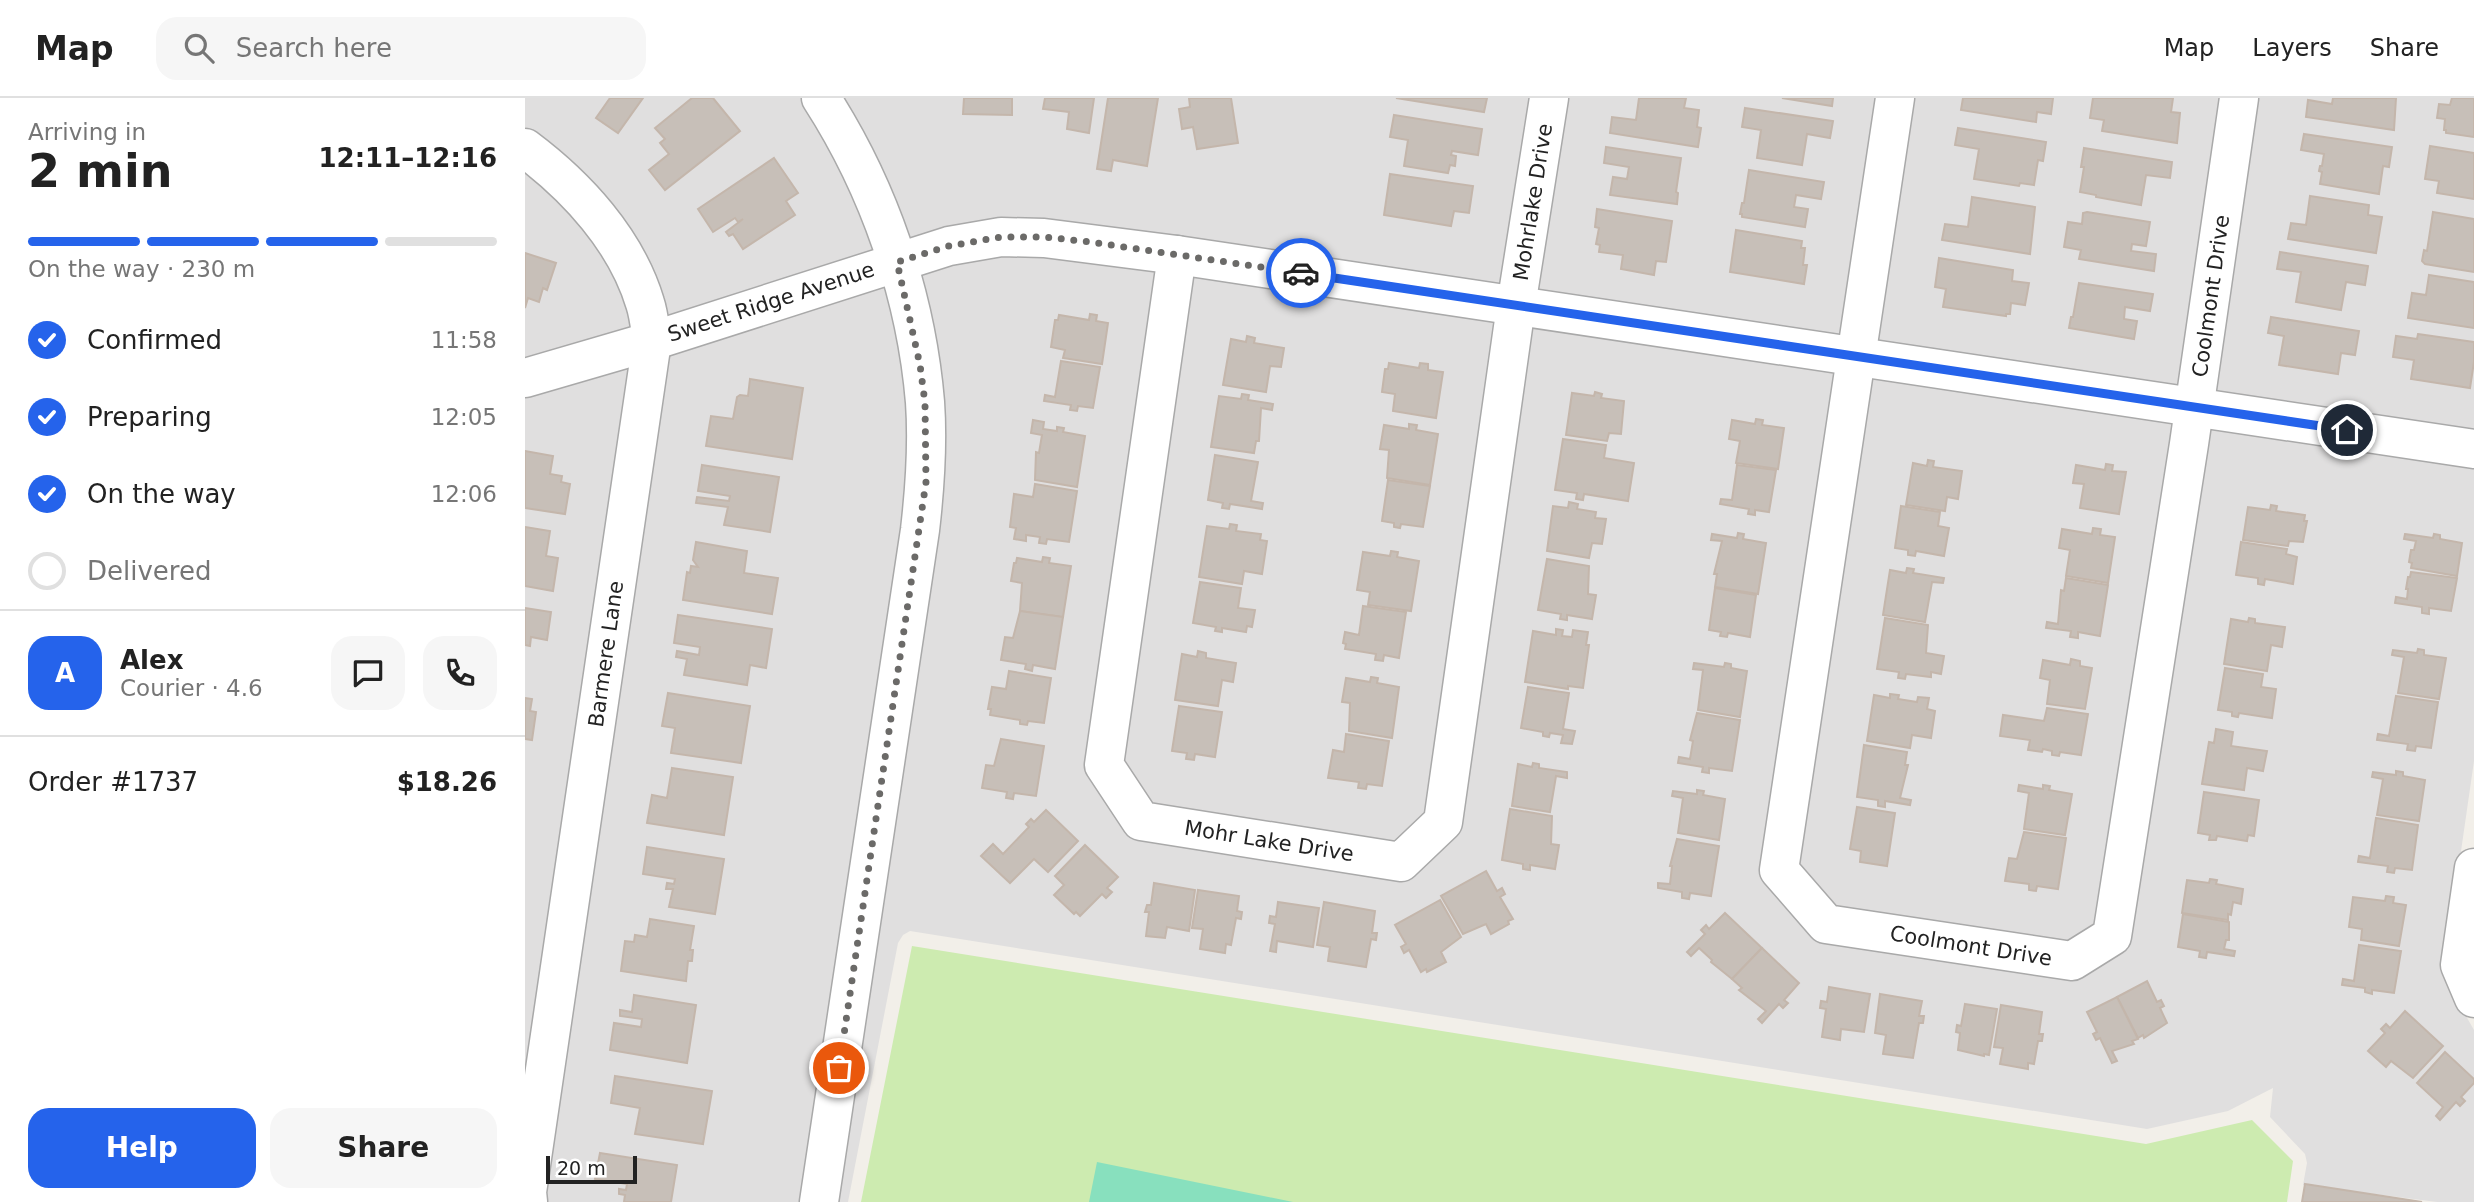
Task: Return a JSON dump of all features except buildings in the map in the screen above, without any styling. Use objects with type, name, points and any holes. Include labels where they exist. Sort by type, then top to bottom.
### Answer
[{"type":"street","points":[[819,1202],[926,482],[925,403],[920,365],[897,262],[859,164],[821,98]]},
{"type":"street","name":"Mohrlake Drive","points":[[1517,306],[1549,98]]},
{"type":"street","name":"Coolmont Drive","points":[[1895,98],[1779,870],[1826,923],[2072,961],[2112,936],[2239,98]]},
{"type":"street","name":"Barmere Lane","points":[[525,148],[548,165],[574,191],[610,234],[632,269],[646,305],[652,341],[527,1192],[528,1202]]},
{"type":"street","name":"Sweet Ridge Avenue","points":[[525,378],[652,341],[949,246],[1001,237],[1044,237],[2474,449]]},
{"type":"street","name":"Mohr Lake Drive","points":[[1178,255],[1104,765],[1142,821],[1401,862],[1443,822],[1517,306]]},
{"type":"street","points":[[2474,868],[2460,965],[2474,998]]},
{"type":"shaded area","points":[[525,98],[801,98],[824,133],[845,173],[876,250],[664,318],[559,151],[525,127]]},
{"type":"shaded area","points":[[841,98],[1534,98],[1504,287],[1196,239],[1046,220],[906,240]]},
{"type":"shaded area","points":[[1566,98],[1879,98],[1844,336],[1535,291]]},
{"type":"shaded area","points":[[1911,98],[2224,98],[2181,388],[1875,341]]},
{"type":"shaded area","points":[[2255,98],[2474,98],[2474,431],[2213,392]]},
{"type":"shaded area","points":[[525,170],[571,212],[598,245],[618,278],[634,328],[525,360]]},
{"type":"shaded area","points":[[1002,254],[1043,255],[1160,270],[1089,763],[1129,832],[1398,879],[1453,836],[1530,326],[1839,371],[1764,868],[1814,936],[2119,952],[2207,427],[2474,467],[2474,761],[2444,969],[2446,981],[2474,1030],[2474,1202],[2437,1202],[2303,1185],[2307,1163],[2305,1154],[2270,1117],[2273,1088],[2228,1111],[2147,1129],[910,931],[903,935],[898,943],[848,1202],[835,1202],[936,531],[916,274],[952,263]]},
{"type":"shaded area","points":[[1191,275],[1499,322],[1429,813],[1396,843],[1151,805],[1121,760]]},
{"type":"shaded area","points":[[885,283],[905,369],[910,481],[803,1202],[543,1202],[666,355]]},
{"type":"shaded area","points":[[632,365],[525,1100],[525,396]]},
{"type":"shaded area","points":[[1870,376],[2176,423],[2098,925],[2069,943],[1834,907],[1796,864]]},
{"type":"green space","points":[[912,946],[2146,1144],[2252,1120],[2293,1161],[2287,1202],[861,1202]]},
{"type":"green space","points":[[1097,1162],[1293,1202],[1089,1202]]},
{"type":"way so far","points":[[839,1068],[926,482],[925,403],[920,365],[897,262],[949,246],[1001,237],[1044,237],[1301,273]]},
{"type":"route","points":[[1301,273],[2347,430]]}]
